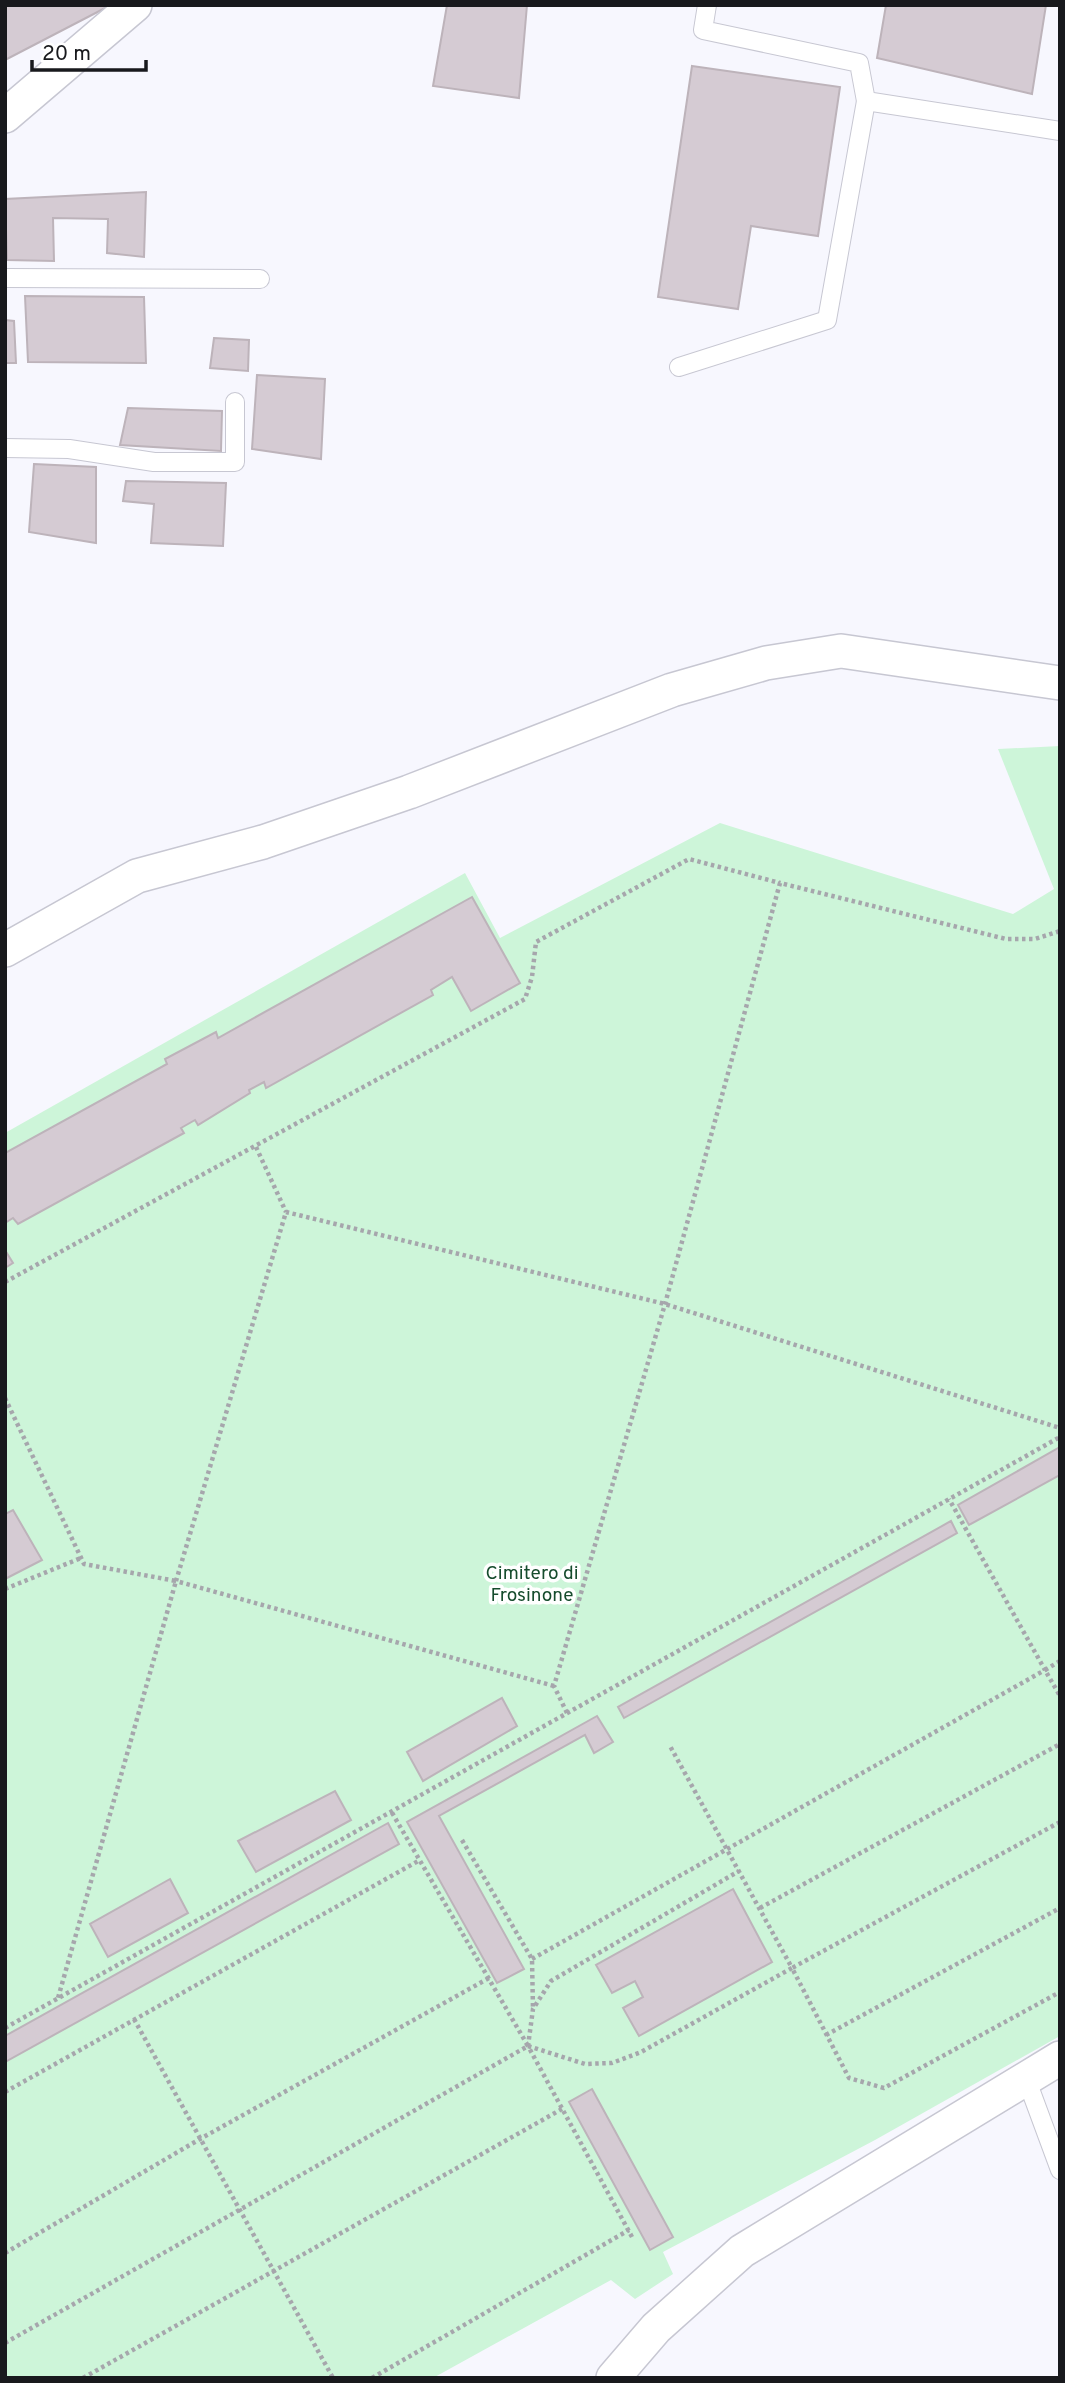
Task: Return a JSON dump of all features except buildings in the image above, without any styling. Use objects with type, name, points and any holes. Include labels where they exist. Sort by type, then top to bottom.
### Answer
[{"type":"street","points":[[5,116],[135,5]]},
{"type":"street","points":[[5,950],[138,876],[263,842],[409,792],[672,690],[766,663],[841,651],[1060,683]]},
{"type":"street","points":[[613,2378],[656,2328],[742,2251],[1060,2058]]},
{"type":"lane","points":[[679,368],[827,320],[866,101],[859,63],[703,30],[707,5]]},
{"type":"lane","points":[[866,101],[1060,131]]},
{"type":"lane","points":[[5,278],[260,279]]},
{"type":"lane","points":[[5,448],[69,449],[154,462],[235,462],[235,402]]},
{"type":"lane","points":[[1026,2078],[1060,2170]]},
{"type":"path","points":[[5,1282],[525,999],[533,977],[536,942],[689,859],[1006,939],[1035,939],[1060,931]]},
{"type":"path","points":[[566,1713],[554,1686],[665,1304],[780,883]]},
{"type":"path","points":[[58,1999],[176,1581],[286,1212],[256,1147]]},
{"type":"path","points":[[286,1212],[665,1304],[1060,1428]]},
{"type":"path","points":[[5,1398],[84,1564],[176,1581],[554,1686]]},
{"type":"path","points":[[5,2028],[1060,1437]]},
{"type":"path","points":[[949,1499],[1060,1696]]},
{"type":"path","points":[[5,1589],[81,1558]]},
{"type":"path","points":[[532,1959],[1060,1661]]},
{"type":"path","points":[[760,1908],[1060,1744]]},
{"type":"path","points":[[670,1746],[760,1908],[849,2078],[884,2088],[1060,1992]]},
{"type":"path","points":[[391,1811],[528,2046],[632,2237]]},
{"type":"path","points":[[5,2343],[528,2046],[586,2064],[612,2063],[641,2052],[1060,1822]]},
{"type":"path","points":[[462,1840],[532,1959],[533,2009],[528,2046]]},
{"type":"path","points":[[5,2092],[419,1860]]},
{"type":"path","points":[[533,2009],[551,1981],[739,1871]]},
{"type":"path","points":[[826,2035],[1060,1908]]},
{"type":"path","points":[[5,2253],[200,2139],[489,1978]]},
{"type":"path","points":[[134,2019],[334,2378]]},
{"type":"path","points":[[83,2378],[562,2109]]},
{"type":"path","points":[[372,2378],[629,2230]]},
{"type":"green space","name":"Cimitero di Frosinone","points":[[1060,746],[1060,2036],[875,2140],[663,2252],[673,2274],[635,2299],[611,2280],[433,2378],[5,2378],[5,1133],[465,873],[500,938],[720,823],[1013,914],[1054,889],[998,749]]}]
